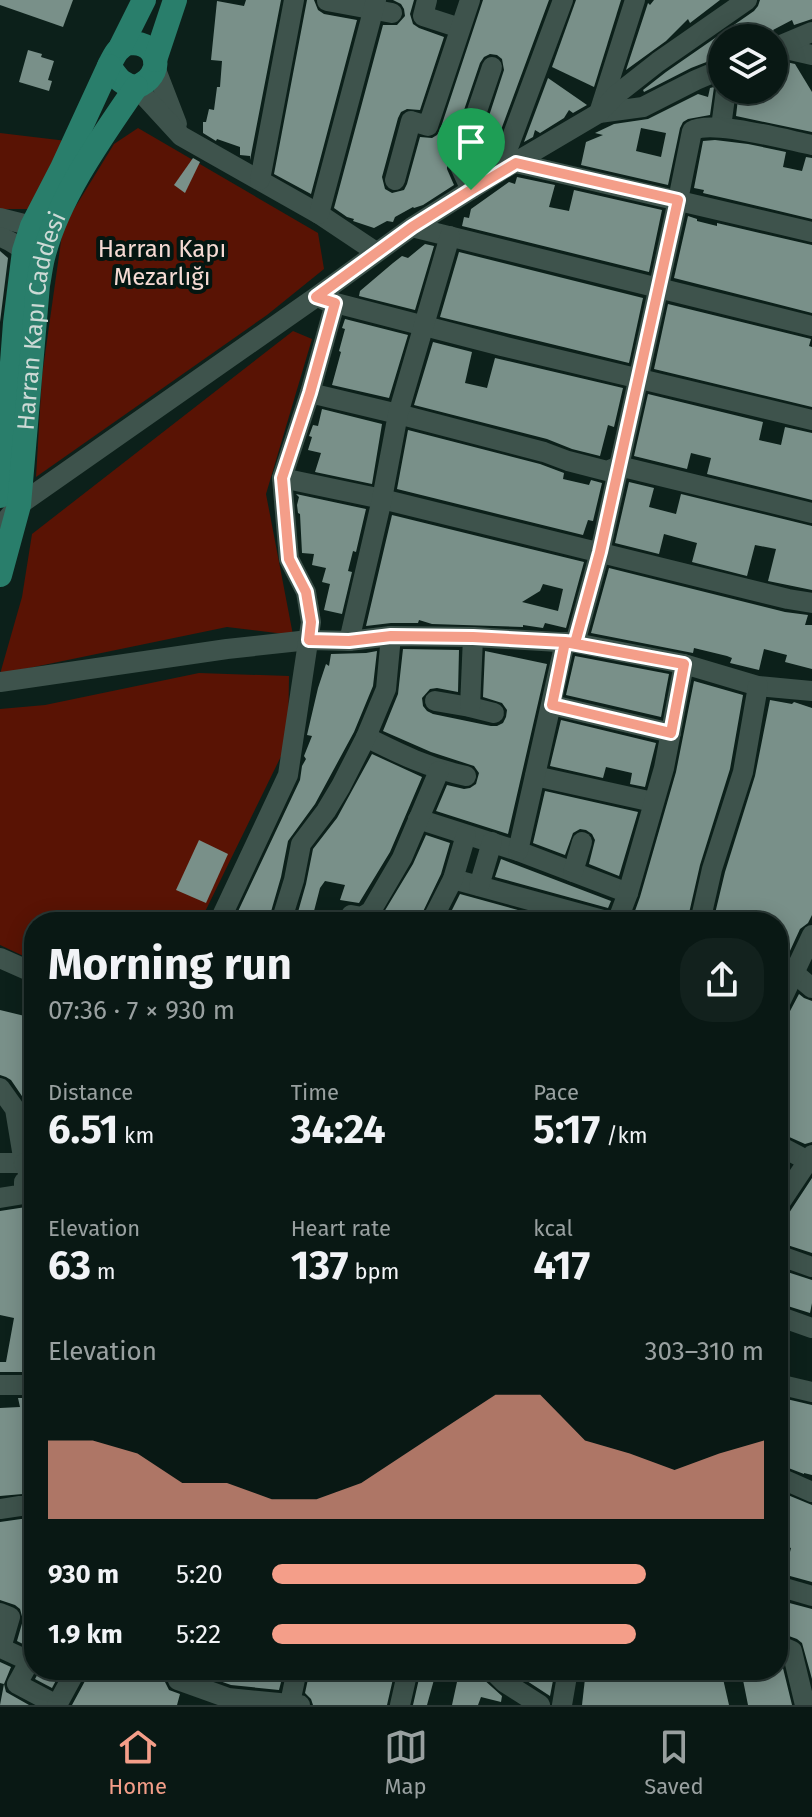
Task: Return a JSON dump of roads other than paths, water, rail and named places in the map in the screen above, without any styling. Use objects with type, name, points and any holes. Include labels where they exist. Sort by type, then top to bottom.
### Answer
[{"type":"main road","name":"Harran Kapı Caddesi","points":[[0,575],[10,500],[3,481],[15,323],[62,168],[144,0]]},
{"type":"main road","points":[[155,64],[153,54],[143,45],[128,43],[115,56],[118,79],[124,84],[136,87],[149,79],[155,64],[175,0]]},
{"type":"main road","name":"Harran Kapı Caddesi","points":[[42,228],[136,87]]},
{"type":"street","points":[[260,180],[294,0]]},
{"type":"street","points":[[427,0],[423,16],[460,28]]},
{"type":"street","points":[[395,180],[411,121],[428,126],[470,0]]},
{"type":"street","points":[[507,168],[563,0]]},
{"type":"street","points":[[599,113],[635,0]]},
{"type":"street","points":[[0,527],[10,500],[326,300],[376,252],[599,113],[616,95],[658,62],[747,0]]},
{"type":"street","points":[[319,214],[381,8],[327,1]]},
{"type":"street","points":[[788,42],[812,32]]},
{"type":"street","points":[[788,50],[812,55]]},
{"type":"street","points":[[155,64],[181,136]]},
{"type":"street","points":[[471,190],[459,164],[492,67]]},
{"type":"street","points":[[599,113],[643,107],[708,75]]},
{"type":"street","points":[[136,87],[181,136],[319,214],[376,252]]},
{"type":"street","points":[[721,127],[724,104]]},
{"type":"street","points":[[518,851],[552,705],[600,552],[692,131],[699,127],[721,127],[812,145]]},
{"type":"street","points":[[507,168],[678,200],[812,232]]},
{"type":"street","points":[[0,218],[42,228]]},
{"type":"street","points":[[412,227],[812,326]]},
{"type":"street","points":[[349,641],[398,414],[450,236]]},
{"type":"street","points":[[0,237],[34,253]]},
{"type":"street","points":[[326,300],[812,420]]},
{"type":"street","points":[[224,912],[288,775],[311,622],[306,592],[289,559],[282,478],[310,393],[326,300]]},
{"type":"street","points":[[310,393],[607,471],[619,466],[812,513]]},
{"type":"street","points":[[282,478],[382,499],[812,603]]},
{"type":"street","points":[[0,682],[227,649],[309,640],[349,641],[391,636],[570,643],[684,664],[758,686],[812,691]]},
{"type":"street","points":[[284,912],[301,844],[326,811],[366,737],[386,689],[391,636]]},
{"type":"street","points":[[470,707],[473,637]]},
{"type":"street","points":[[621,912],[664,768],[684,664]]},
{"type":"street","points":[[705,912],[712,869],[743,772],[758,686]]},
{"type":"street","points":[[435,701],[494,713]]},
{"type":"street","points":[[552,705],[671,733]]},
{"type":"street","points":[[366,737],[439,771],[466,776]]},
{"type":"street","points":[[370,912],[402,858],[439,771]]},
{"type":"street","points":[[535,776],[653,802]]},
{"type":"street","points":[[418,819],[518,851],[628,893]]},
{"type":"street","points":[[436,912],[453,879],[466,835]]},
{"type":"street","points":[[479,886],[492,842]]},
{"type":"street","points":[[573,872],[582,842]]},
{"type":"street","points":[[453,879],[574,912]]},
{"type":"street","points":[[788,964],[812,935]]},
{"type":"street","points":[[0,958],[24,969]]},
{"type":"street","points":[[788,968],[812,988]]},
{"type":"street","points":[[0,1088],[15,1109],[24,1142]]},
{"type":"street","points":[[788,1150],[810,1159],[788,1191]]},
{"type":"street","points":[[0,1163],[24,1161]]},
{"type":"street","points":[[0,1198],[24,1194]]},
{"type":"street","points":[[788,1259],[812,1267]]},
{"type":"street","points":[[788,1320],[812,1328]]},
{"type":"street","points":[[0,1388],[24,1386]]},
{"type":"street","points":[[788,1386],[812,1392]]},
{"type":"street","points":[[788,1481],[812,1492]]},
{"type":"street","points":[[0,1509],[24,1506]]},
{"type":"street","points":[[788,1589],[812,1596]]},
{"type":"street","points":[[0,1613],[10,1617],[1,1648],[24,1655]]},
{"type":"street","points":[[788,1649],[792,1651],[805,1705]]},
{"type":"street","points":[[24,1671],[17,1684],[57,1705],[71,1680]]},
{"type":"street","points":[[178,1680],[228,1698],[264,1704],[295,1704],[296,1680]]},
{"type":"street","points":[[400,1705],[406,1680]]},
{"type":"street","points":[[502,1680],[540,1705]]},
{"type":"street","points":[[562,1705],[566,1680]]},
{"type":"park label","name":"Harran Kapı Mezarlığı","points":[[162,263]]}]
